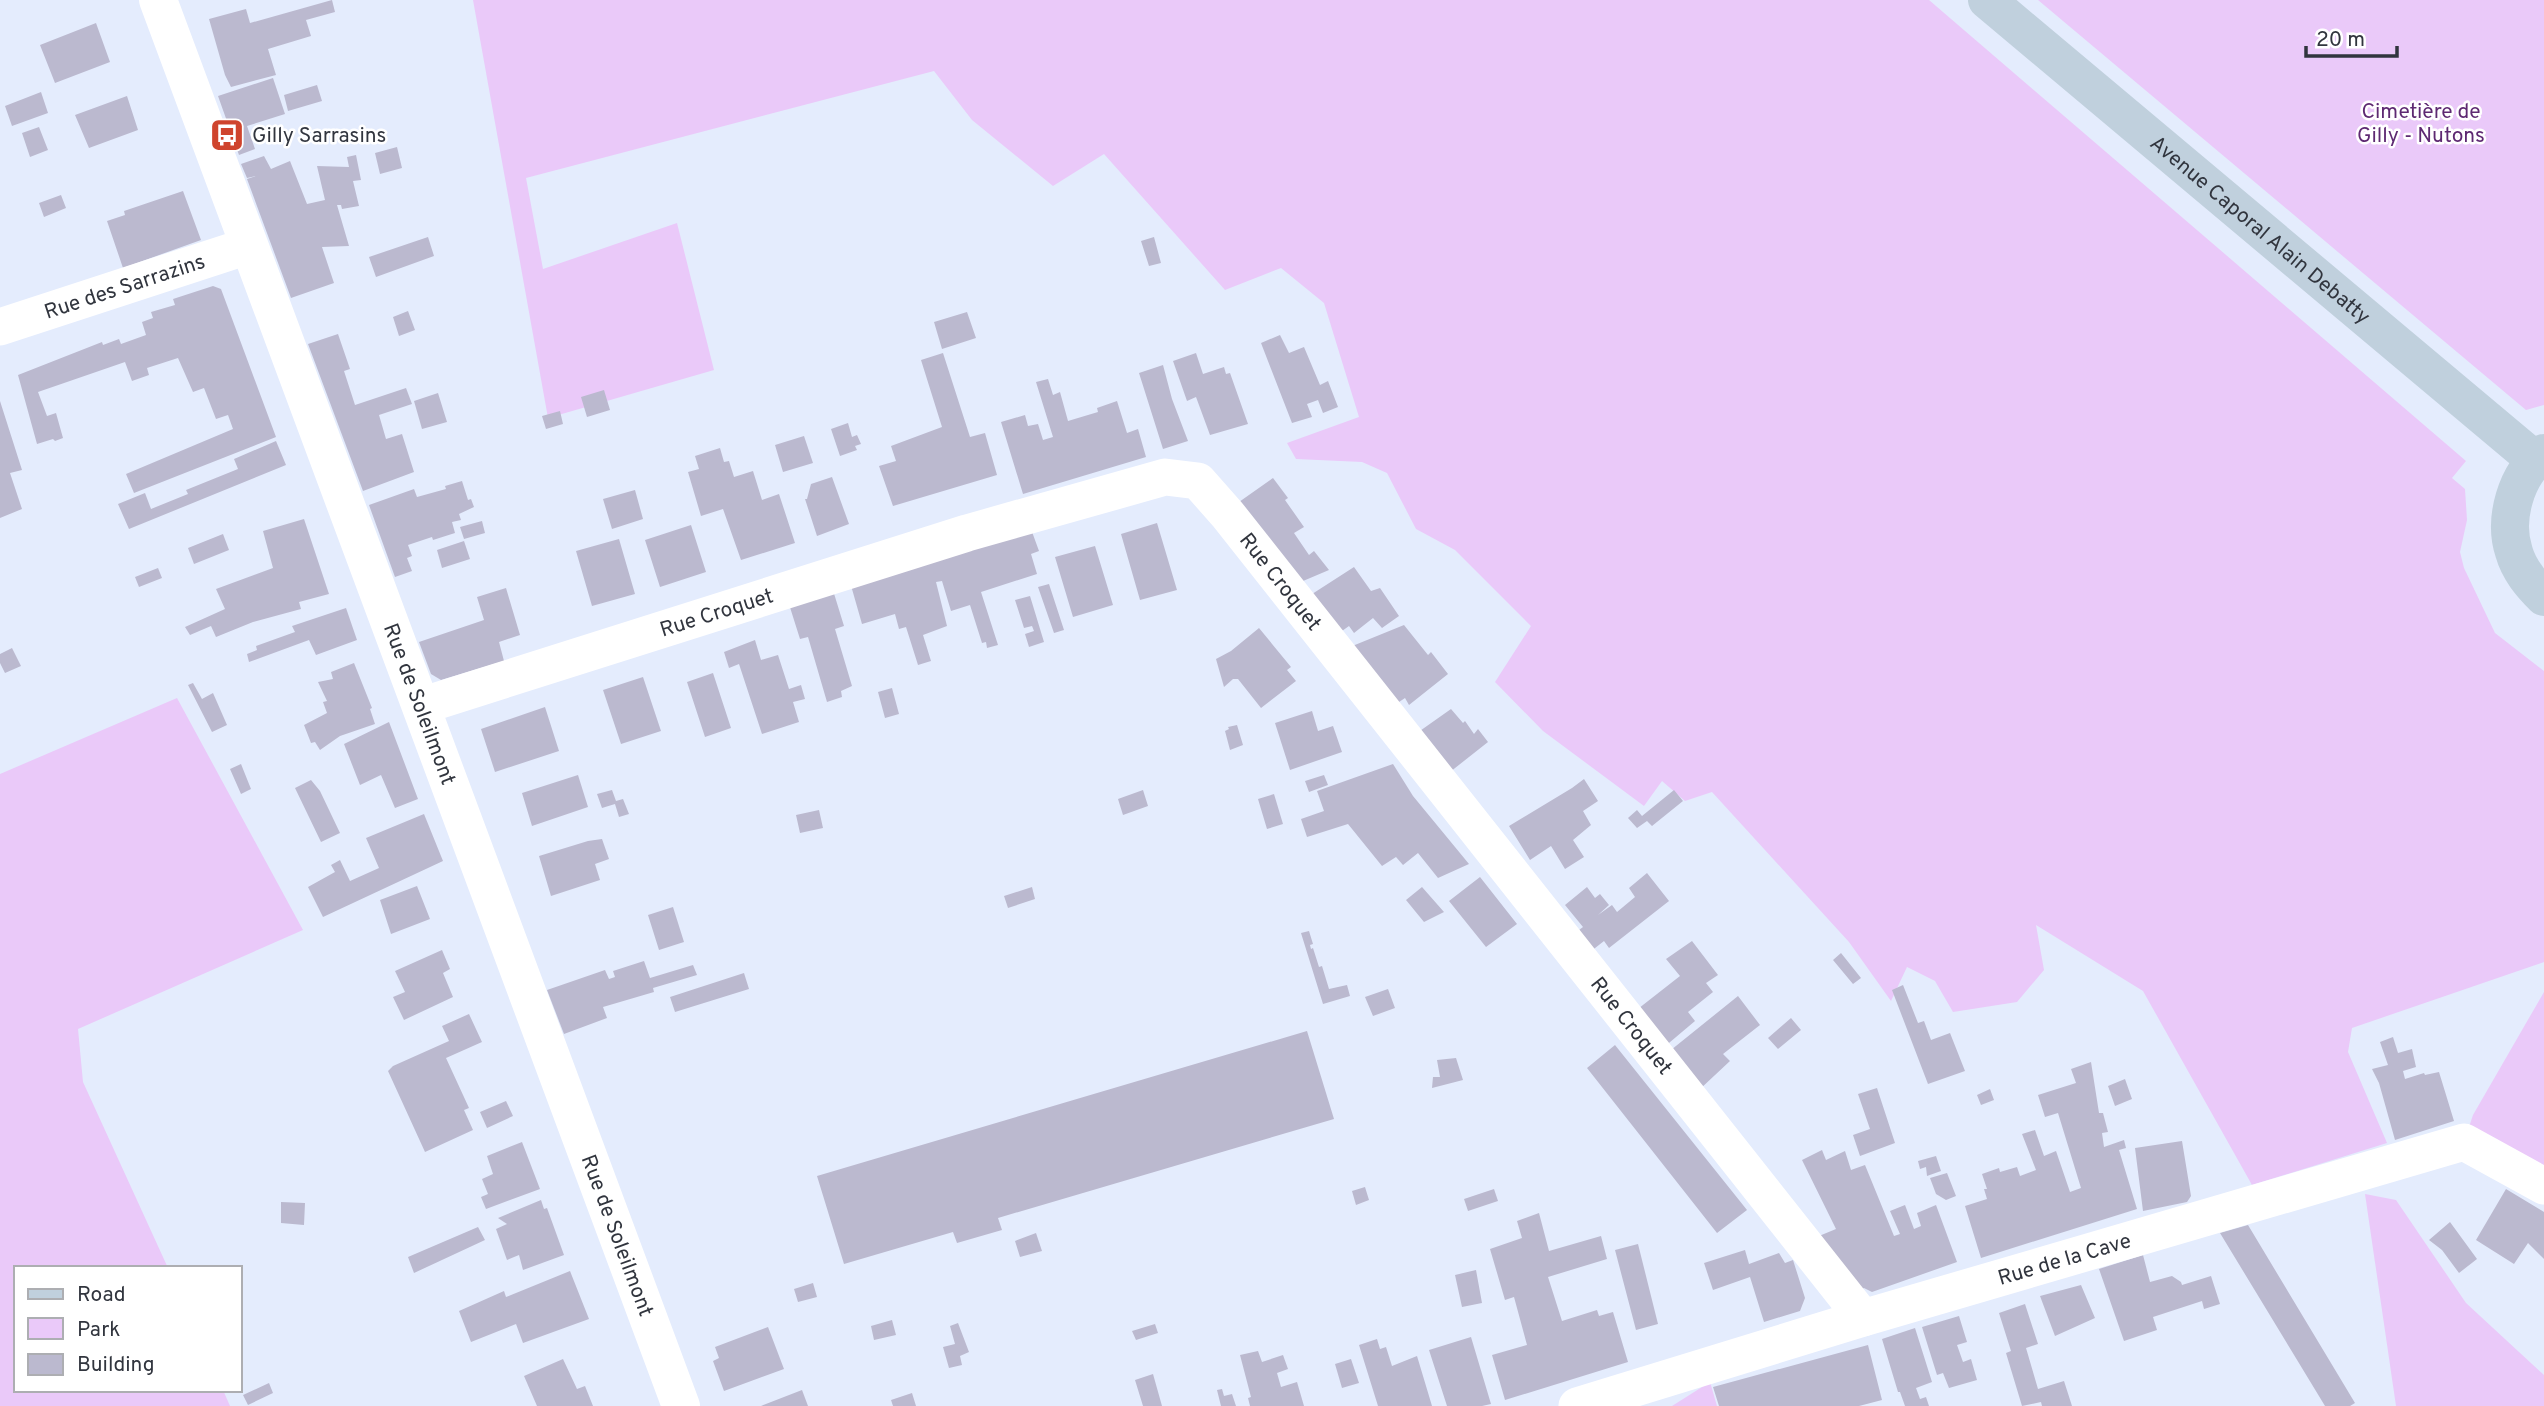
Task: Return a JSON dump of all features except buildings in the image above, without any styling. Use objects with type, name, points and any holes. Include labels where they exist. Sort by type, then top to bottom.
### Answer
[{"type":"main road","name":"Avenue Caporal Alain Debatty","points":[[1987,0],[2539,456]]},
{"type":"main road","points":[[2539,456],[2518,486],[2510,518],[2513,551],[2528,581],[2544,597]]},
{"type":"street","name":"Rue de Soleilmont","points":[[158,0],[681,1406]]},
{"type":"street","name":"Rue des Sarrazins","points":[[0,327],[248,246]]},
{"type":"street","name":"Rue Croquet","points":[[421,706],[967,533],[1165,477],[1198,481],[1279,579],[1863,1318]]},
{"type":"street","name":"Rue de la Cave","points":[[1577,1406],[1863,1318],[2464,1142],[2544,1186]]},
{"type":"green space","points":[[473,0],[1929,0],[2466,461],[2452,478],[2465,489],[2467,520],[2460,552],[2464,568],[2495,633],[2544,671],[2544,962],[2352,1028],[2348,1052],[2387,1143],[2252,1185],[2143,991],[2036,925],[2044,970],[2017,1002],[1953,1012],[1935,981],[1907,967],[1891,1001],[1849,942],[1712,792],[1685,801],[1662,781],[1644,806],[1543,731],[1495,682],[1531,626],[1455,550],[1416,529],[1387,473],[1362,462],[1296,459],[1287,443],[1359,417],[1324,303],[1281,268],[1225,290],[1104,154],[1053,186],[972,120],[934,71],[526,178],[543,269],[677,223],[714,370],[548,418]]},
{"type":"green space","name":"Cimetière de Gilly - Nutons","points":[[2038,0],[2544,0],[2544,405],[2526,410]]},
{"type":"green space","points":[[177,698],[303,930],[78,1029],[83,1082],[167,1266],[14,1266],[14,1392],[224,1392],[230,1406],[0,1406],[0,774]]},
{"type":"green space","points":[[2544,992],[2544,1196],[2464,1142],[2473,1115]]},
{"type":"green space","points":[[2365,1194],[2396,1200],[2466,1303],[2544,1375],[2544,1406],[2396,1406]]},
{"type":"green space","points":[[1710,1382],[1717,1406],[1672,1406]]},
{"type":"place","name":"Gilly Sarrasins","points":[[227,135]]}]
